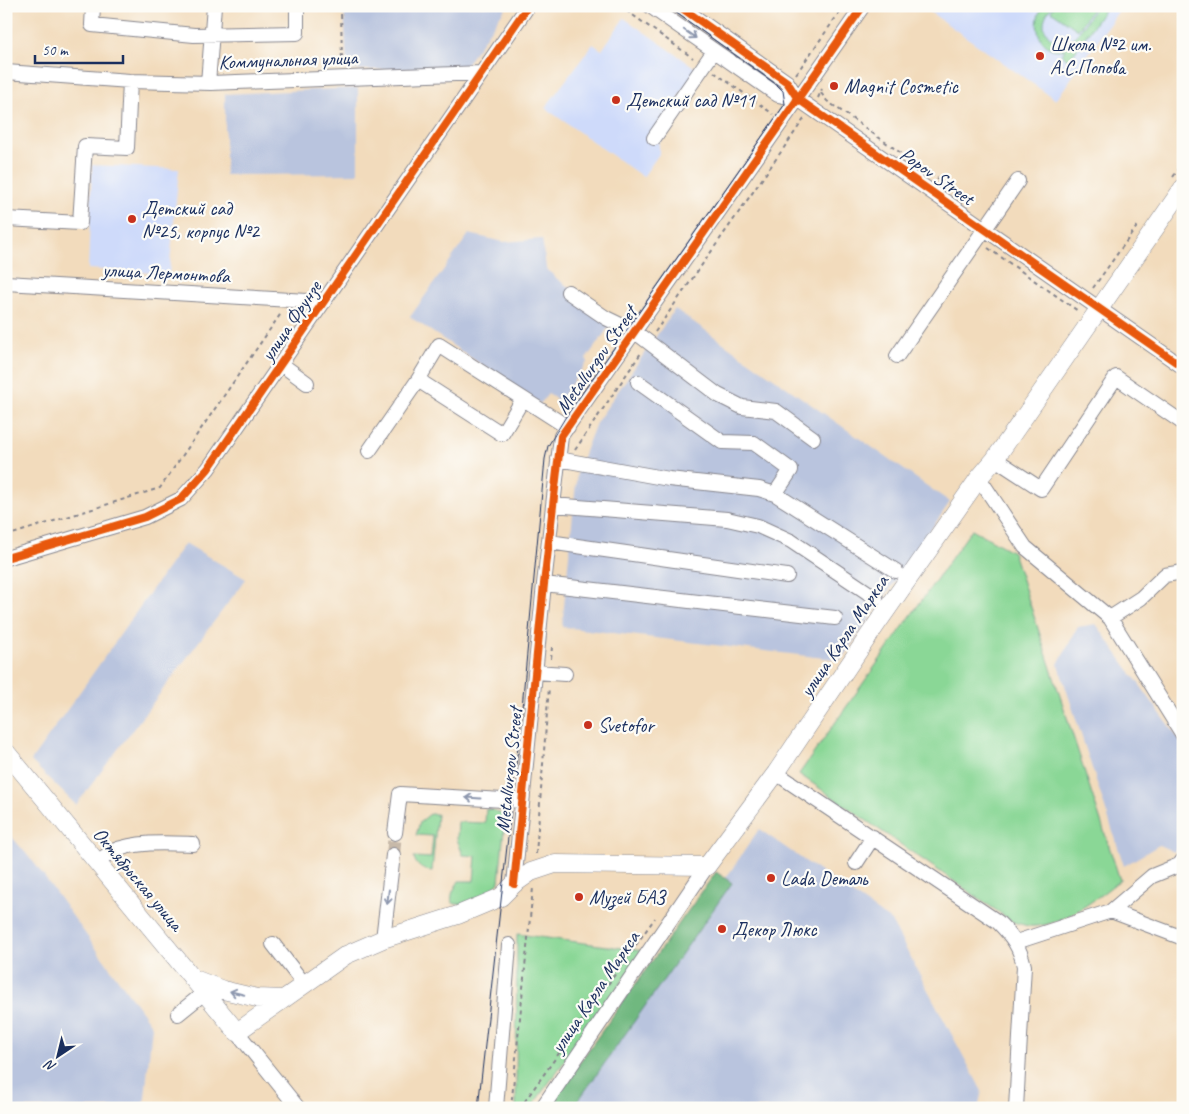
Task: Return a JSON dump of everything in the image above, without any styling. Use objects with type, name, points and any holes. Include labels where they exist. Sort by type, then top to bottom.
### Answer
[{"type":"main road","name":"улица Карла Маркса","points":[[707,866],[776,773],[876,625],[979,478],[995,459],[1183,188]]},
{"type":"main road","name":"Октябрьская улица","points":[[6,752],[236,1032]]},
{"type":"main road","points":[[236,1032],[346,955],[383,939],[458,915],[501,897],[514,884],[535,870],[555,864],[707,866]]},
{"type":"main road","points":[[192,978],[223,990],[257,998],[284,999]]},
{"type":"street","points":[[93,6],[92,25],[194,34],[297,33],[297,6]]},
{"type":"street","points":[[208,83],[210,34],[214,6]]},
{"type":"street","name":"улица Фрунзе","points":[[6,558],[145,517],[181,499],[208,469],[528,6]]},
{"type":"street","name":"Popov Street","points":[[650,6],[778,95],[798,99]]},
{"type":"street","name":"Popov Street","points":[[679,6],[787,82],[798,99],[1183,367]]},
{"type":"street","name":"Metallurgov Street","points":[[514,884],[548,542],[553,505],[563,460],[562,436],[798,99],[816,82],[863,6]]},
{"type":"street","points":[[654,138],[714,51]]},
{"type":"street","name":"Коммунальная улица","points":[[6,72],[130,81],[208,83],[482,73]]},
{"type":"street","points":[[6,219],[80,223],[85,146],[127,148],[130,81]]},
{"type":"street","points":[[897,356],[1018,181]]},
{"type":"street","name":"улица Лермонтова","points":[[6,283],[324,302]]},
{"type":"street","points":[[568,292],[606,318],[635,332],[718,395],[742,407],[776,412],[813,438]]},
{"type":"street","points":[[369,451],[418,380],[439,345],[568,427]]},
{"type":"street","points":[[281,364],[306,383]]},
{"type":"street","points":[[995,459],[1041,489],[1116,377],[1183,423]]},
{"type":"street","points":[[418,380],[502,434],[523,398]]},
{"type":"street","points":[[638,382],[722,442],[754,443],[792,470],[775,494]]},
{"type":"street","points":[[563,460],[669,479],[759,489],[775,494],[896,570]]},
{"type":"street","points":[[979,478],[1025,547],[1110,618],[1183,735]]},
{"type":"street","points":[[553,505],[727,519],[758,526],[791,542],[876,598]]},
{"type":"street","points":[[548,542],[786,576]]},
{"type":"street","points":[[1110,618],[1141,598],[1165,575],[1183,572]]},
{"type":"street","points":[[544,584],[835,618]]},
{"type":"street","points":[[535,672],[565,674]]},
{"type":"street","points":[[776,773],[998,922],[1016,942],[1021,952],[1024,966],[1016,1108]]},
{"type":"street","points":[[395,833],[400,794],[522,802]]},
{"type":"street","points":[[856,863],[873,837]]},
{"type":"street","points":[[96,862],[114,851],[132,846],[158,843],[193,844]]},
{"type":"street","points":[[383,939],[393,855]]},
{"type":"street","points":[[1016,942],[1111,911],[1152,876],[1179,865],[1183,860]]},
{"type":"street","name":"улица Карла Маркса","points":[[542,1108],[707,866]]},
{"type":"street","points":[[1111,911],[1182,937]]},
{"type":"street","points":[[273,944],[304,984]]},
{"type":"street","points":[[496,1108],[509,945]]},
{"type":"street","points":[[178,1014],[204,993]]},
{"type":"street","points":[[236,1032],[298,1108]]},
{"type":"path","points":[[341,6],[342,68]]},
{"type":"path","points":[[787,82],[797,73],[844,6]]},
{"type":"path","points":[[816,82],[821,93]]},
{"type":"path","points":[[816,82],[827,101],[968,201]]},
{"type":"path","points":[[563,460],[648,342],[821,93]]},
{"type":"path","points":[[6,536],[160,488],[290,300]]},
{"type":"path","points":[[511,1108],[535,870],[552,644]]},
{"type":"path","points":[[520,1108],[658,914]]},
{"type":"shaded area","points":[[344,6],[507,6],[463,69],[347,70]]},
{"type":"shaded area","name":"Школа №2 им. А.С.Попова","points":[[934,6],[1122,6],[1056,100],[930,12]]},
{"type":"shaded area","name":"Детский сад №11","points":[[624,18],[697,69],[678,98],[687,103],[659,143],[659,154],[643,177],[545,108],[593,44],[602,50]]},
{"type":"shaded area","points":[[358,88],[358,174],[225,175],[225,94]]},
{"type":"shaded area","name":"Детский сад №25, корпус №2","points":[[92,165],[179,169],[169,274],[88,269]]},
{"type":"shaded area","points":[[469,234],[504,242],[542,239],[546,268],[556,278],[614,320],[586,359],[588,361],[559,401],[548,394],[540,404],[410,317]]},
{"type":"shaded area","points":[[675,309],[950,502],[841,660],[562,627],[577,472],[596,423]]},
{"type":"shaded area","points":[[185,543],[246,579],[76,805],[31,761]]},
{"type":"shaded area","points":[[1096,624],[1183,745],[1183,840],[1174,852],[1159,845],[1124,866],[1058,664],[1078,627]]},
{"type":"shaded area","points":[[759,829],[891,921],[982,1091],[978,1108],[573,1108],[732,883],[726,878]]},
{"type":"shaded area","points":[[6,830],[35,864],[152,1026],[144,1108],[6,1108]]},
{"type":"green space","points":[[1043,6],[1052,6],[1044,21],[1047,34],[1054,40],[1064,42],[1069,41],[1076,35],[1096,6],[1107,6],[1069,60],[1062,55],[1065,49],[1056,50],[1049,47],[1040,36],[1037,21]]},
{"type":"green space","points":[[1054,6],[1094,6],[1078,30],[1051,11]]},
{"type":"green space","points":[[972,529],[1013,552],[1120,880],[1065,918],[1040,926],[1028,926],[1013,922],[799,774]]},
{"type":"green space","points":[[486,809],[497,812],[505,819],[499,882],[486,894],[461,904],[455,904],[452,902],[452,896],[459,881],[474,881],[476,856],[463,855],[457,839],[458,822],[485,823]]},
{"type":"green space","points":[[430,814],[437,814],[432,871],[420,867],[414,857],[431,858],[433,836],[416,835],[420,822]]},
{"type":"green space","points":[[716,872],[732,883],[573,1108],[560,1108],[551,1102]]},
{"type":"green space","points":[[517,934],[644,951],[535,1102],[534,1108],[516,1108]]},
{"type":"tunnel","points":[[393,855],[395,833]]},
{"type":"tram line","points":[[478,1108],[520,729],[545,459],[548,446],[565,418],[785,104],[783,91],[777,85],[667,6]]},
{"type":"cycle path","points":[[6,558],[145,517],[181,499],[208,469],[528,6]]},
{"type":"cycle path","points":[[679,6],[787,82],[798,99],[1183,367]]},
{"type":"cycle path","points":[[514,884],[561,436],[863,6]]},
{"type":"place","name":"Школа №2 им. А.С.Попова","points":[[1040,56]]},
{"type":"place","name":"Magnit Cosmetic","points":[[834,86]]},
{"type":"place","name":"Детский сад №11","points":[[616,100]]},
{"type":"place","name":"Детский сад №25, корпус №2","points":[[132,219]]},
{"type":"place","name":"Svetofor","points":[[588,725]]},
{"type":"place","name":"Lada Dеталь","points":[[771,878]]},
{"type":"place","name":"Музей БАЗ","points":[[579,897]]},
{"type":"place","name":"Декор Люкс","points":[[722,929]]}]
